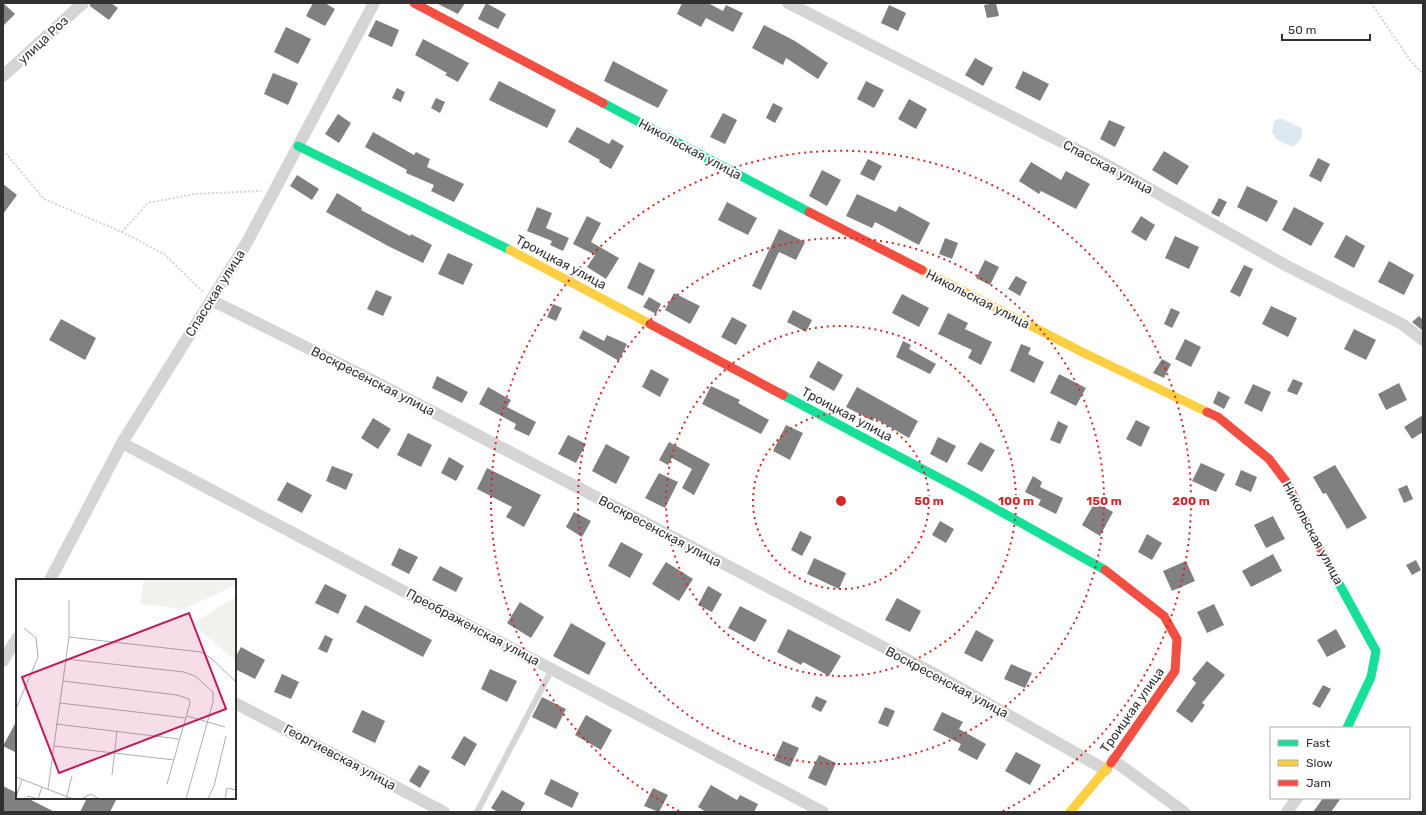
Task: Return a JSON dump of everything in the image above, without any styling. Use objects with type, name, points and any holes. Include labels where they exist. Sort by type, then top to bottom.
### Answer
[{"type":"street","name":"улица Роз","points":[[3,76],[82,3]]},
{"type":"street","name":"Спасская улица","points":[[51,579],[122,443],[246,244],[374,3]]},
{"type":"street","name":"Никольская улица","points":[[414,3],[1084,353],[1173,394],[1218,417],[1269,459],[1288,484],[1302,515],[1376,651],[1371,677],[1347,727]]},
{"type":"street","name":"Спасская улица","points":[[788,3],[1109,166],[1287,266],[1402,324],[1423,340]]},
{"type":"street","name":"Троицкая улица","points":[[298,146],[509,249],[962,490],[1106,570],[1127,585],[1164,616],[1177,639],[1175,671],[1109,765],[1070,812]]},
{"type":"street","name":"Воскресенская улица","points":[[211,300],[368,378],[1109,765],[1184,812]]},
{"type":"street","name":"Преображенская улица","points":[[122,443],[823,812]]},
{"type":"street","points":[[3,662],[16,640]]},
{"type":"street","name":"Георгиевская улица","points":[[236,703],[444,812]]},
{"type":"street","points":[[1287,812],[1296,799]]},
{"type":"lane","points":[[477,812],[552,669]]},
{"type":"path","points":[[1371,3],[1410,60],[1423,74]]},
{"type":"path","points":[[3,150],[44,199],[122,232],[164,254],[211,300]]},
{"type":"path","points":[[122,232],[148,203],[194,194],[274,190]]},
{"type":"shaded area","points":[[1280,118],[1302,128],[1300,139],[1297,144],[1292,147],[1276,139],[1272,132],[1274,121]]},
{"type":"building","points":[[3,3],[15,14],[3,26]]},
{"type":"building","points":[[90,3],[111,3],[118,8],[109,20],[90,6]]},
{"type":"building","points":[[313,3],[325,3],[335,9],[325,26],[306,16]]},
{"type":"building","points":[[436,3],[465,3],[458,14]]},
{"type":"building","points":[[486,3],[506,14],[498,29],[478,19]]},
{"type":"building","points":[[682,3],[708,3],[723,11],[726,5],[743,13],[733,32],[706,18],[701,27],[677,14]]},
{"type":"building","points":[[996,3],[999,16],[987,18],[984,5]]},
{"type":"building","points":[[889,5],[906,13],[898,31],[881,23]]},
{"type":"building","points":[[376,20],[399,30],[392,47],[368,36]]},
{"type":"building","points":[[764,25],[795,41],[828,63],[818,79],[786,58],[783,65],[752,48]]},
{"type":"building","points":[[286,27],[311,39],[298,64],[274,52]]},
{"type":"building","points":[[423,39],[469,63],[458,82],[445,75],[447,73],[415,55]]},
{"type":"building","points":[[975,58],[993,68],[983,86],[965,75]]},
{"type":"building","points":[[613,61],[668,90],[658,108],[604,81]]},
{"type":"building","points":[[1023,71],[1049,84],[1040,101],[1015,88]]},
{"type":"building","points":[[273,73],[298,83],[288,105],[264,94]]},
{"type":"building","points":[[499,81],[556,110],[547,128],[489,100]]},
{"type":"building","points":[[866,81],[884,90],[874,108],[857,99]]},
{"type":"building","points":[[397,88],[405,92],[401,102],[392,98]]},
{"type":"building","points":[[436,98],[445,102],[440,113],[431,108]]},
{"type":"building","points":[[909,99],[927,109],[916,129],[898,119]]},
{"type":"building","points":[[773,103],[783,108],[775,123],[766,118]]},
{"type":"building","points":[[723,113],[737,120],[725,144],[710,137]]},
{"type":"building","points":[[338,114],[351,123],[339,143],[325,134]]},
{"type":"building","points":[[1109,120],[1125,127],[1115,147],[1100,139]]},
{"type":"building","points":[[577,127],[609,144],[612,139],[624,146],[611,169],[599,162],[600,160],[568,142]]},
{"type":"building","points":[[373,132],[414,155],[416,152],[430,159],[427,167],[464,184],[454,202],[431,191],[434,185],[406,173],[407,170],[365,147]]},
{"type":"building","points":[[1164,151],[1189,166],[1177,185],[1152,170]]},
{"type":"building","points":[[1318,158],[1330,164],[1321,182],[1309,176]]},
{"type":"building","points":[[868,159],[882,166],[874,181],[860,174]]},
{"type":"building","points":[[1031,162],[1061,180],[1066,171],[1090,184],[1076,209],[1041,191],[1039,194],[1019,181]]},
{"type":"building","points":[[822,170],[841,180],[827,206],[809,196]]},
{"type":"building","points":[[297,175],[319,189],[312,200],[290,186]]},
{"type":"building","points":[[3,184],[17,195],[3,214]]},
{"type":"building","points":[[1247,186],[1278,201],[1267,222],[1237,207]]},
{"type":"building","points":[[337,193],[362,208],[361,210],[410,236],[411,234],[432,245],[423,263],[388,246],[326,212]]},
{"type":"building","points":[[857,194],[896,212],[899,206],[930,223],[919,245],[875,222],[872,228],[846,216]]},
{"type":"building","points":[[1219,198],[1227,202],[1219,217],[1211,213]]},
{"type":"building","points":[[727,202],[757,218],[748,235],[718,220]]},
{"type":"building","points":[[537,207],[552,213],[546,228],[569,238],[563,251],[550,245],[552,241],[527,231]]},
{"type":"building","points":[[1294,207],[1324,223],[1311,246],[1282,230]]},
{"type":"building","points":[[587,216],[601,223],[591,242],[619,258],[606,279],[587,267],[595,255],[573,244]]},
{"type":"building","points":[[1141,216],[1155,225],[1146,241],[1131,232]]},
{"type":"building","points":[[779,229],[805,242],[796,260],[779,252],[761,290],[752,286]]},
{"type":"building","points":[[1346,235],[1365,246],[1354,268],[1334,257]]},
{"type":"building","points":[[1175,236],[1199,247],[1189,269],[1165,258]]},
{"type":"building","points":[[945,238],[958,243],[952,259],[939,254]]},
{"type":"building","points":[[448,253],[473,264],[463,285],[438,274]]},
{"type":"building","points":[[985,260],[999,267],[990,285],[976,278]]},
{"type":"building","points":[[1389,261],[1414,275],[1404,295],[1378,282]]},
{"type":"building","points":[[639,262],[655,270],[643,296],[627,288]]},
{"type":"building","points":[[1244,265],[1253,269],[1240,297],[1230,292]]},
{"type":"building","points":[[1016,276],[1027,282],[1020,296],[1008,289]]},
{"type":"building","points":[[376,290],[392,297],[383,316],[367,309]]},
{"type":"building","points":[[674,293],[700,306],[690,324],[665,310]]},
{"type":"building","points":[[902,294],[929,308],[919,327],[892,313]]},
{"type":"building","points":[[649,297],[661,304],[656,314],[643,307]]},
{"type":"building","points":[[553,304],[562,308],[556,321],[547,317]]},
{"type":"building","points":[[1271,306],[1297,318],[1288,337],[1262,324]]},
{"type":"building","points":[[1171,308],[1180,312],[1172,328],[1164,324]]},
{"type":"building","points":[[793,310],[812,320],[806,332],[787,322]]},
{"type":"building","points":[[948,313],[968,323],[965,329],[992,342],[981,365],[968,358],[972,350],[938,334]]},
{"type":"building","points":[[1419,316],[1423,320],[1423,331],[1412,322]]},
{"type":"building","points":[[732,317],[747,325],[736,345],[721,337]]},
{"type":"building","points":[[61,319],[96,338],[85,360],[49,340]]},
{"type":"building","points":[[1354,329],[1376,340],[1366,360],[1344,349]]},
{"type":"building","points":[[583,330],[604,341],[607,335],[627,344],[619,361],[579,338]]},
{"type":"building","points":[[1185,339],[1201,347],[1191,367],[1175,359]]},
{"type":"building","points":[[903,341],[911,345],[909,349],[936,364],[930,374],[896,357]]},
{"type":"building","points":[[1021,344],[1031,348],[1028,354],[1044,362],[1034,383],[1010,371]]},
{"type":"building","points":[[1162,359],[1171,364],[1164,378],[1153,373]]},
{"type":"building","points":[[818,361],[843,375],[834,391],[809,377]]},
{"type":"building","points":[[651,369],[669,379],[660,397],[642,387]]},
{"type":"building","points":[[1059,374],[1086,388],[1076,406],[1050,393]]},
{"type":"building","points":[[437,376],[468,392],[462,403],[432,388]]},
{"type":"building","points":[[1293,379],[1303,383],[1297,395],[1287,391]]},
{"type":"building","points":[[1399,383],[1407,400],[1386,410],[1378,394]]},
{"type":"building","points":[[1253,384],[1271,392],[1262,412],[1244,403]]},
{"type":"building","points":[[711,386],[740,400],[738,403],[769,420],[761,434],[702,404]]},
{"type":"building","points":[[488,387],[511,400],[507,407],[536,422],[529,436],[514,429],[516,424],[479,404]]},
{"type":"building","points":[[857,387],[918,421],[909,438],[874,418],[873,421],[846,407]]},
{"type":"building","points":[[1218,391],[1230,397],[1224,409],[1213,403]]},
{"type":"building","points":[[1423,415],[1423,432],[1412,439],[1404,427]]},
{"type":"building","points":[[373,418],[391,429],[378,449],[361,438]]},
{"type":"building","points":[[1136,420],[1150,427],[1141,447],[1126,439]]},
{"type":"building","points":[[1058,421],[1068,426],[1060,444],[1050,440]]},
{"type":"building","points":[[786,425],[803,433],[790,460],[773,451]]},
{"type":"building","points":[[408,433],[432,445],[421,467],[397,455]]},
{"type":"building","points":[[568,435],[586,444],[576,463],[558,454]]},
{"type":"building","points":[[938,437],[956,446],[947,463],[930,454]]},
{"type":"building","points":[[669,442],[710,464],[694,495],[682,488],[692,469],[672,458],[668,465],[659,460]]},
{"type":"building","points":[[980,442],[995,450],[982,472],[967,464]]},
{"type":"building","points":[[606,444],[630,457],[616,484],[592,471]]},
{"type":"building","points":[[449,457],[464,466],[456,481],[441,473]]},
{"type":"building","points":[[1201,463],[1225,474],[1216,492],[1192,481]]},
{"type":"building","points":[[1335,465],[1367,518],[1347,529],[1326,493],[1323,494],[1313,477]]},
{"type":"building","points":[[332,466],[353,474],[346,490],[326,481]]},
{"type":"building","points":[[487,468],[541,495],[524,527],[506,517],[512,507],[477,489]]},
{"type":"building","points":[[1241,470],[1257,477],[1251,492],[1235,485]]},
{"type":"building","points":[[659,473],[678,482],[665,508],[645,498]]},
{"type":"building","points":[[1033,476],[1042,482],[1040,487],[1063,498],[1056,514],[1038,505],[1041,500],[1025,492]]},
{"type":"building","points":[[287,482],[312,495],[302,513],[277,500]]},
{"type":"building","points":[[1407,485],[1413,499],[1404,503],[1398,489]]},
{"type":"building","points":[[1095,502],[1113,512],[1100,536],[1082,525]]},
{"type":"building","points":[[574,512],[591,521],[582,537],[566,527]]},
{"type":"building","points":[[1273,516],[1285,539],[1266,548],[1254,525]]},
{"type":"building","points":[[940,521],[954,529],[946,543],[932,535]]},
{"type":"building","points":[[800,531],[812,537],[802,556],[791,550]]},
{"type":"building","points":[[1147,534],[1162,543],[1152,560],[1138,552]]},
{"type":"building","points":[[621,542],[643,554],[630,578],[608,566]]},
{"type":"building","points":[[399,548],[418,557],[409,574],[391,565]]},
{"type":"building","points":[[1273,554],[1282,571],[1251,587],[1242,571]]},
{"type":"building","points":[[814,558],[846,573],[839,589],[807,574]]},
{"type":"building","points":[[1416,560],[1421,570],[1412,575],[1406,565]]},
{"type":"building","points":[[1186,561],[1195,581],[1172,591],[1163,571]]},
{"type":"building","points":[[666,562],[693,579],[679,601],[652,584]]},
{"type":"building","points":[[440,566],[463,578],[456,592],[432,580]]},
{"type":"building","points":[[325,584],[347,595],[338,614],[315,603]]},
{"type":"building","points":[[708,586],[722,594],[712,612],[698,605]]},
{"type":"building","points":[[897,598],[921,611],[910,632],[885,620]]},
{"type":"building","points":[[520,602],[544,617],[531,638],[507,623]]},
{"type":"building","points":[[1214,604],[1224,625],[1207,633],[1197,612]]},
{"type":"building","points":[[365,605],[432,640],[423,657],[356,622]]},
{"type":"building","points":[[740,606],[767,620],[755,642],[728,628]]},
{"type":"building","points":[[571,623],[606,643],[589,675],[553,656]]},
{"type":"building","points":[[788,629],[841,656],[829,676],[803,662],[801,665],[777,652]]},
{"type":"building","points":[[1336,629],[1346,647],[1327,657],[1317,640]]},
{"type":"building","points":[[976,630],[994,640],[982,662],[964,653]]},
{"type":"building","points":[[325,635],[333,639],[327,653],[318,649]]},
{"type":"building","points":[[241,647],[265,660],[255,679],[236,670],[236,656]]},
{"type":"building","points":[[1207,661],[1225,675],[1202,703],[1205,705],[1192,723],[1176,711],[1196,683],[1192,679]]},
{"type":"building","points":[[1011,664],[1032,673],[1025,688],[1004,679]]},
{"type":"building","points":[[490,669],[517,681],[507,702],[481,689]]},
{"type":"building","points":[[282,674],[299,682],[291,699],[274,692]]},
{"type":"building","points":[[1323,685],[1331,689],[1320,708],[1312,704]]},
{"type":"building","points":[[816,696],[827,701],[821,712],[811,707]]},
{"type":"building","points":[[542,697],[566,709],[556,729],[532,717]]},
{"type":"building","points":[[885,707],[895,711],[888,727],[878,723]]},
{"type":"building","points":[[362,710],[385,721],[375,743],[352,732]]},
{"type":"building","points":[[942,712],[963,722],[959,729],[986,744],[977,760],[958,750],[961,744],[933,730]]},
{"type":"building","points":[[586,715],[612,730],[601,750],[575,735]]},
{"type":"building","points":[[16,722],[16,752],[3,746]]},
{"type":"building","points":[[464,736],[477,744],[465,766],[451,758]]},
{"type":"building","points":[[783,741],[799,748],[790,767],[774,760]]},
{"type":"building","points":[[1016,752],[1041,765],[1030,785],[1005,771]]},
{"type":"building","points":[[819,755],[836,763],[826,786],[808,778]]},
{"type":"building","points":[[419,765],[430,771],[420,788],[409,781]]},
{"type":"building","points":[[551,779],[579,793],[572,808],[544,794]]},
{"type":"building","points":[[711,785],[737,800],[740,795],[758,804],[754,812],[706,812],[698,807]]},
{"type":"building","points":[[3,786],[16,792],[16,799],[29,799],[55,812],[3,812]]},
{"type":"building","points":[[653,788],[668,795],[659,812],[644,806]]},
{"type":"building","points":[[502,790],[525,803],[520,812],[498,812],[491,808]]},
{"type":"building","points":[[86,799],[116,799],[110,812],[80,812]]},
{"type":"building","points":[[1322,799],[1340,799],[1331,812],[1313,812]]},
{"type":"traffic: fast","points":[[603,103],[809,212]]},
{"type":"traffic: fast","points":[[298,146],[510,250]]},
{"type":"traffic: fast","points":[[783,395],[962,490],[1105,570]]},
{"type":"traffic: fast","points":[[1326,560],[1376,651],[1371,677],[1347,727]]},
{"type":"traffic: slow","points":[[510,250],[650,324]]},
{"type":"traffic: slow","points":[[922,270],[1084,353],[1207,412]]},
{"type":"traffic: slow","points":[[1070,812],[1111,763]]},
{"type":"traffic: jam","points":[[414,3],[603,103]]},
{"type":"traffic: jam","points":[[809,212],[922,270]]},
{"type":"traffic: jam","points":[[650,324],[783,395]]},
{"type":"traffic: jam","points":[[1207,412],[1218,417],[1269,459],[1288,484],[1302,515],[1326,560]]},
{"type":"traffic: jam","points":[[1105,570],[1164,616],[1177,639],[1175,671],[1111,763]]}]
